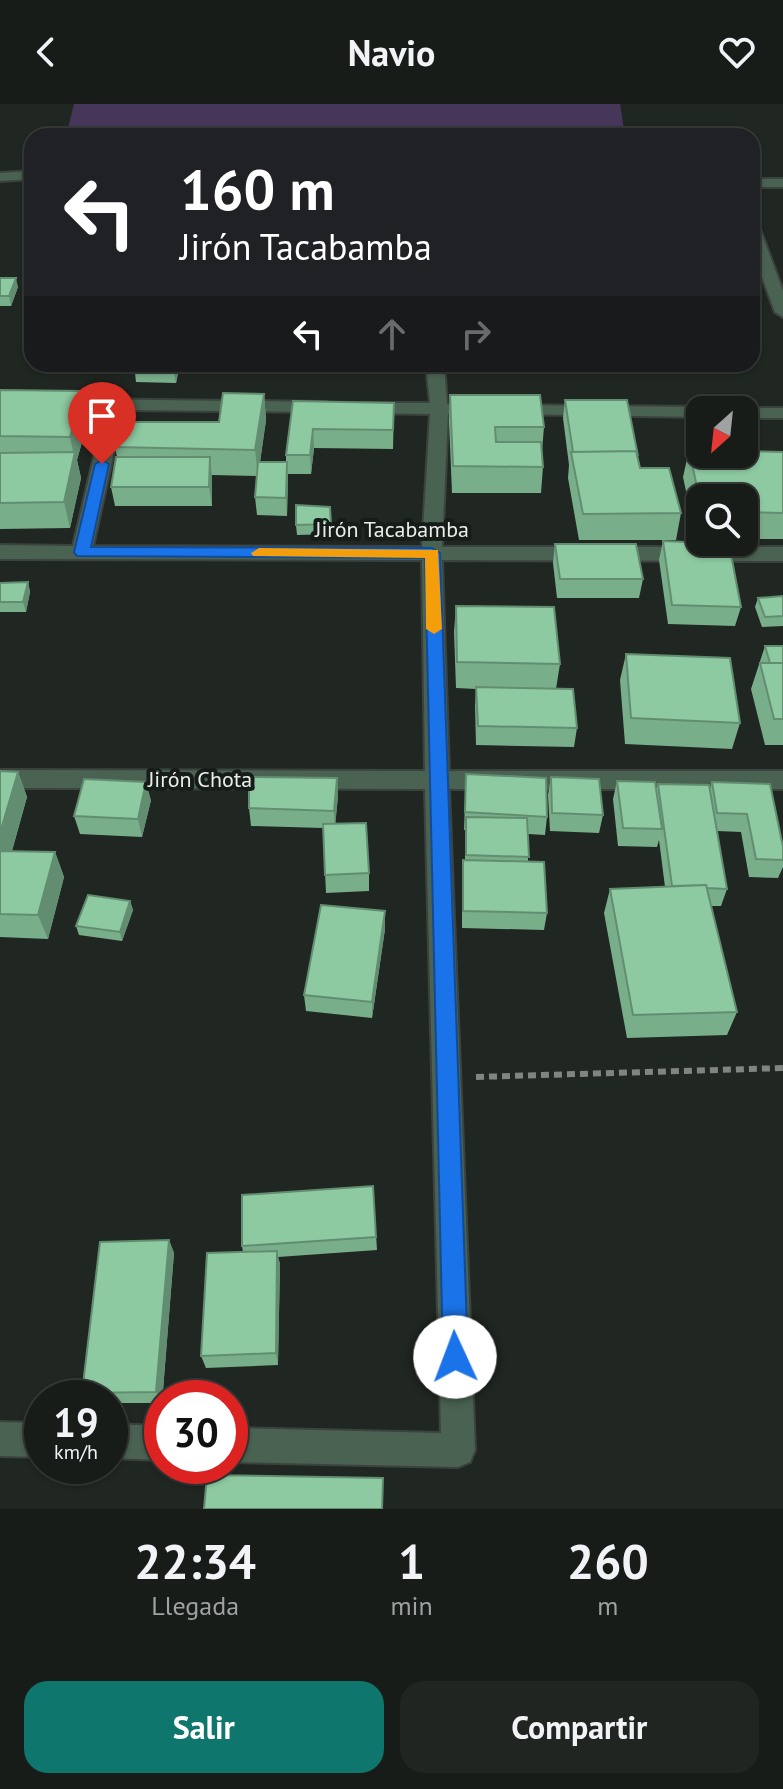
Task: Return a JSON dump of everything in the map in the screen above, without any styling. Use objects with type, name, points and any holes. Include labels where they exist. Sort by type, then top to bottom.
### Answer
[{"type":"street","points":[[0,177],[24,176]]},
{"type":"street","points":[[0,183],[24,183]]},
{"type":"street","points":[[760,183],[783,183]]},
{"type":"street","points":[[760,247],[777,284],[783,312]]},
{"type":"street","points":[[248,1445],[458,1450],[432,553],[439,409],[436,372]]},
{"type":"street","points":[[0,403],[686,412]]},
{"type":"street","points":[[82,552],[115,405]]},
{"type":"street","points":[[758,413],[783,413]]},
{"type":"street","name":"Jirón Tacabamba","points":[[0,552],[783,554]]},
{"type":"street","name":"Jirón Chota","points":[[0,779],[783,780]]},
{"type":"street","points":[[0,1439],[24,1440]]},
{"type":"path","points":[[447,1078],[783,1068]]},
{"type":"shaded area","points":[[74,104],[620,104],[624,128],[68,128]]},
{"type":"building","points":[[0,278],[16,278],[9,296],[0,296]]},
{"type":"building","points":[[0,390],[83,391],[70,437],[0,436]]},
{"type":"building","points":[[223,393],[264,394],[255,450],[115,447],[119,422],[219,422]]},
{"type":"building","points":[[450,395],[540,395],[544,427],[495,427],[496,442],[541,442],[543,467],[453,466]]},
{"type":"building","points":[[565,400],[627,400],[638,456],[636,451],[573,452]]},
{"type":"building","points":[[293,401],[394,403],[393,430],[313,429],[310,455],[286,455]]},
{"type":"building","points":[[636,451],[640,468],[669,468],[681,513],[583,514],[571,452]]},
{"type":"building","points":[[758,451],[783,452],[783,513],[758,512],[758,484],[696,484],[693,468],[758,468]]},
{"type":"building","points":[[75,452],[64,502],[0,503],[0,453]]},
{"type":"building","points":[[116,457],[210,457],[209,487],[111,487]]},
{"type":"building","points":[[258,462],[287,462],[286,498],[255,497]]},
{"type":"building","points":[[296,505],[330,507],[331,524],[296,525]]},
{"type":"building","points":[[663,541],[686,542],[686,556],[731,556],[741,607],[672,605]]},
{"type":"building","points":[[555,544],[636,544],[643,579],[560,579]]},
{"type":"building","points":[[28,582],[23,602],[0,602],[0,583]]},
{"type":"building","points":[[783,596],[783,616],[765,617],[758,598]]},
{"type":"building","points":[[456,606],[554,607],[560,664],[457,662]]},
{"type":"building","points":[[765,646],[783,646],[783,663],[770,663]]},
{"type":"building","points":[[626,654],[730,658],[740,723],[631,718]]},
{"type":"building","points":[[760,663],[783,663],[783,719],[774,719]]},
{"type":"building","points":[[476,687],[573,689],[577,728],[478,726]]},
{"type":"building","points":[[0,771],[18,772],[0,833]]},
{"type":"building","points":[[466,774],[546,778],[547,817],[465,812]]},
{"type":"building","points":[[249,777],[337,778],[334,811],[249,808]]},
{"type":"building","points":[[551,777],[599,779],[603,815],[552,813]]},
{"type":"building","points":[[84,779],[146,782],[138,819],[74,816]]},
{"type":"building","points":[[617,781],[655,782],[662,829],[623,828]]},
{"type":"building","points":[[712,782],[770,784],[783,860],[756,859],[747,814],[717,813]]},
{"type":"building","points":[[658,784],[709,785],[727,889],[707,888],[706,885],[672,886]]},
{"type":"building","points":[[466,817],[527,818],[529,857],[466,855]]},
{"type":"building","points":[[366,823],[369,873],[325,875],[323,824]]},
{"type":"building","points":[[0,851],[55,852],[38,915],[0,914]]},
{"type":"building","points":[[463,860],[544,862],[547,913],[463,911]]},
{"type":"building","points":[[706,885],[737,1012],[633,1015],[610,889]]},
{"type":"building","points":[[88,895],[130,901],[120,932],[76,926]]},
{"type":"building","points":[[321,905],[385,911],[372,1002],[304,995]]},
{"type":"building","points":[[373,1186],[376,1237],[242,1246],[242,1195]]},
{"type":"building","points":[[169,1240],[157,1380],[144,1380],[144,1392],[128,1392],[128,1380],[84,1380],[100,1242]]},
{"type":"building","points":[[277,1251],[276,1353],[201,1356],[207,1253]]},
{"type":"building","points":[[248,1476],[383,1478],[382,1509],[204,1509],[206,1484],[248,1484]]},
{"type":"slow traffic","points":[[259,553],[432,553],[434,629]]},
{"type":"route","points":[[102,464],[82,552],[432,553],[455,1357]]}]
